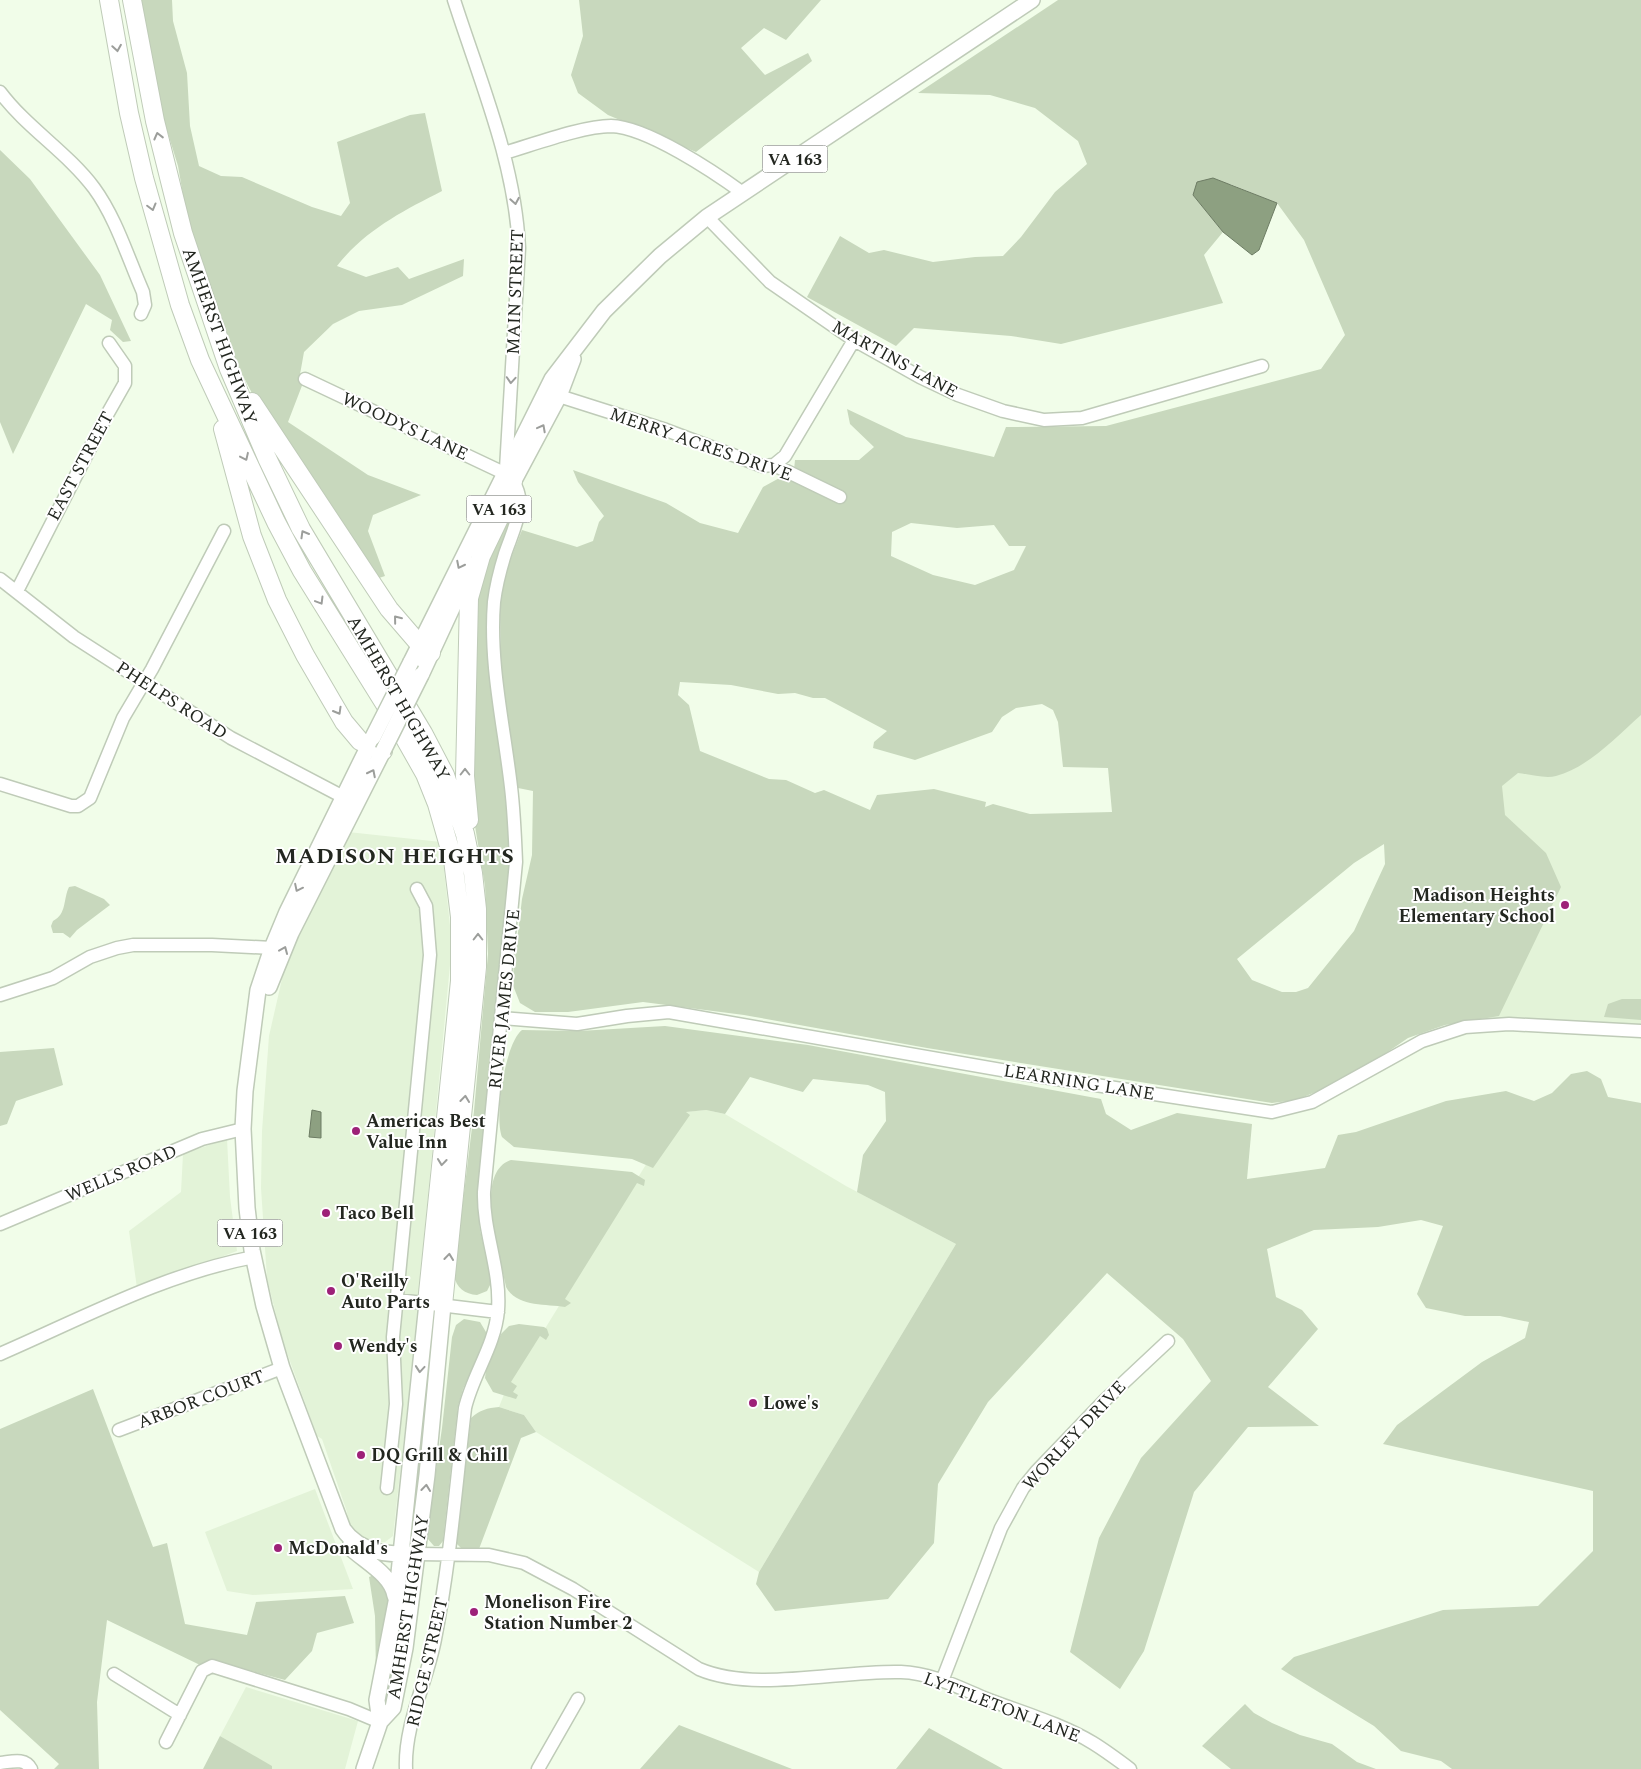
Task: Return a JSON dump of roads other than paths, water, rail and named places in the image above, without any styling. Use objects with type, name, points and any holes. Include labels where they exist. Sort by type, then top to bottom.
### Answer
[{"type":"highway","name":"AMHERST HIGHWAY","points":[[109,0],[128,113],[144,178],[180,305],[200,360],[289,547],[330,618],[392,714],[425,774],[437,804],[451,852],[458,885],[460,982],[435,1304]]},
{"type":"highway","name":"AMHERST HIGHWAY","points":[[132,0],[155,122],[183,233],[216,334],[246,411],[301,529],[423,734],[445,775],[459,815],[473,873],[479,934],[477,967],[435,1304]]},
{"type":"highway","points":[[216,334],[250,399],[389,609],[426,649]]},
{"type":"highway","points":[[200,360],[221,422],[252,536],[277,600],[305,655],[344,722],[360,741],[375,745]]},
{"type":"highway","points":[[473,873],[465,776],[469,598],[481,556],[508,500],[510,478]]},
{"type":"main road","name":"VA 163","points":[[375,745],[420,675],[426,649],[510,478],[552,379],[604,311],[633,280],[681,237],[707,217],[1032,0]]},
{"type":"main road","name":"VA 163","points":[[510,478],[559,396],[579,344]]},
{"type":"main road","name":"VA 163","points":[[253,1027],[291,934],[411,662],[426,649]]},
{"type":"main road","name":"VA 163","points":[[348,1537],[343,1529],[282,1368],[264,1306],[247,1208],[243,1129],[245,1091],[258,990],[272,948],[287,912],[350,800]]},
{"type":"main road","name":"AMHERST HIGHWAY","points":[[380,1722],[393,1708],[406,1648],[418,1554],[435,1304]]},
{"type":"main road","name":"AMHERST HIGHWAY","points":[[380,1722],[377,1700],[396,1602],[435,1304]]},
{"type":"main road","points":[[348,1537],[360,1546],[370,1550],[418,1554]]},
{"type":"main road","points":[[348,1537],[353,1550],[394,1587],[396,1602]]},
{"type":"main road","points":[[364,1769],[380,1722]]},
{"type":"street","name":"MAIN STREET","points":[[454,0],[504,153],[516,204],[519,248],[510,478]]},
{"type":"street","points":[[0,92],[25,121],[82,174],[106,207],[143,292],[144,305],[140,314]]},
{"type":"street","points":[[504,153],[598,128],[621,127],[666,146],[723,178],[744,193]]},
{"type":"street","name":"MARTINS LANE","points":[[707,217],[770,282],[854,340],[920,377],[958,395],[1003,411],[1044,420],[1063,420],[1101,414],[1262,366]]},
{"type":"street","points":[[774,465],[785,456],[854,340]]},
{"type":"street","name":"EAST STREET","points":[[17,591],[103,421],[126,383],[125,366],[109,343]]},
{"type":"street","name":"WOODYS LANE","points":[[305,378],[510,478]]},
{"type":"street","name":"MERRY ACRES DRIVE","points":[[559,396],[666,430],[762,466],[774,465],[840,496]]},
{"type":"street","name":"RIVER JAMES DRIVE","points":[[448,1554],[465,1408],[468,1395],[495,1331],[498,1312],[496,1266],[486,1228],[484,1210],[515,894],[514,814],[498,683],[494,624],[497,583],[520,512],[520,504],[510,478]]},
{"type":"street","points":[[0,784],[74,806],[84,803],[94,792],[123,718],[145,682],[224,531]]},
{"type":"street","name":"PHELPS ROAD","points":[[0,579],[74,637],[231,738],[350,800]]},
{"type":"street","points":[[387,1488],[396,1412],[393,1337],[430,955],[426,906],[417,889]]},
{"type":"street","points":[[0,995],[53,978],[90,958],[117,948],[133,945],[212,945],[272,948]]},
{"type":"street","name":"LEARNING LANE","points":[[502,1018],[577,1024],[634,1015],[669,1012],[1024,1074],[1272,1112],[1312,1102],[1422,1041],[1465,1027],[1509,1024],[1641,1031]]},
{"type":"street","name":"WELLS ROAD","points":[[0,1224],[202,1139],[243,1129]]},
{"type":"street","points":[[0,1354],[170,1279],[206,1267],[254,1257]]},
{"type":"street","points":[[398,1300],[498,1312]]},
{"type":"street","name":"WORLEY DRIVE","points":[[942,1681],[1001,1528],[1023,1488],[1105,1400],[1168,1340]]},
{"type":"street","name":"ARBOR COURT","points":[[119,1430],[282,1368]]},
{"type":"street","name":"LYTTLETON LANE","points":[[418,1554],[489,1555],[509,1558],[538,1569],[699,1669],[711,1674],[751,1681],[870,1672],[904,1672],[926,1676],[1069,1731],[1092,1743],[1130,1769]]},
{"type":"street","name":"RIDGE STREET","points":[[406,1769],[407,1744],[435,1641],[448,1554]]},
{"type":"street","points":[[166,1742],[202,1670],[212,1666],[350,1709],[380,1722]]},
{"type":"street","points":[[114,1674],[180,1715]]},
{"type":"street","points":[[538,1769],[578,1699]]},
{"type":"street","points":[[0,1764],[22,1761],[27,1763],[31,1769]]},
{"type":"place","name":"Madison Heights Elementary School","points":[[1565,905]]},
{"type":"place","name":"Americas Best Value Inn","points":[[356,1131]]},
{"type":"place","name":"Taco Bell","points":[[326,1213]]},
{"type":"place","name":"O'Reilly Auto Parts","points":[[331,1291]]},
{"type":"place","name":"Wendy's","points":[[338,1346]]},
{"type":"place","name":"Lowe's","points":[[753,1403]]},
{"type":"place","name":"DQ Grill & Chill","points":[[361,1455]]},
{"type":"place","name":"McDonald's","points":[[278,1548]]},
{"type":"place","name":"Monelison Fire Station Number 2","points":[[474,1612]]},
{"type":"district","name":"MADISON HEIGHTS","points":[[395,855]]}]
